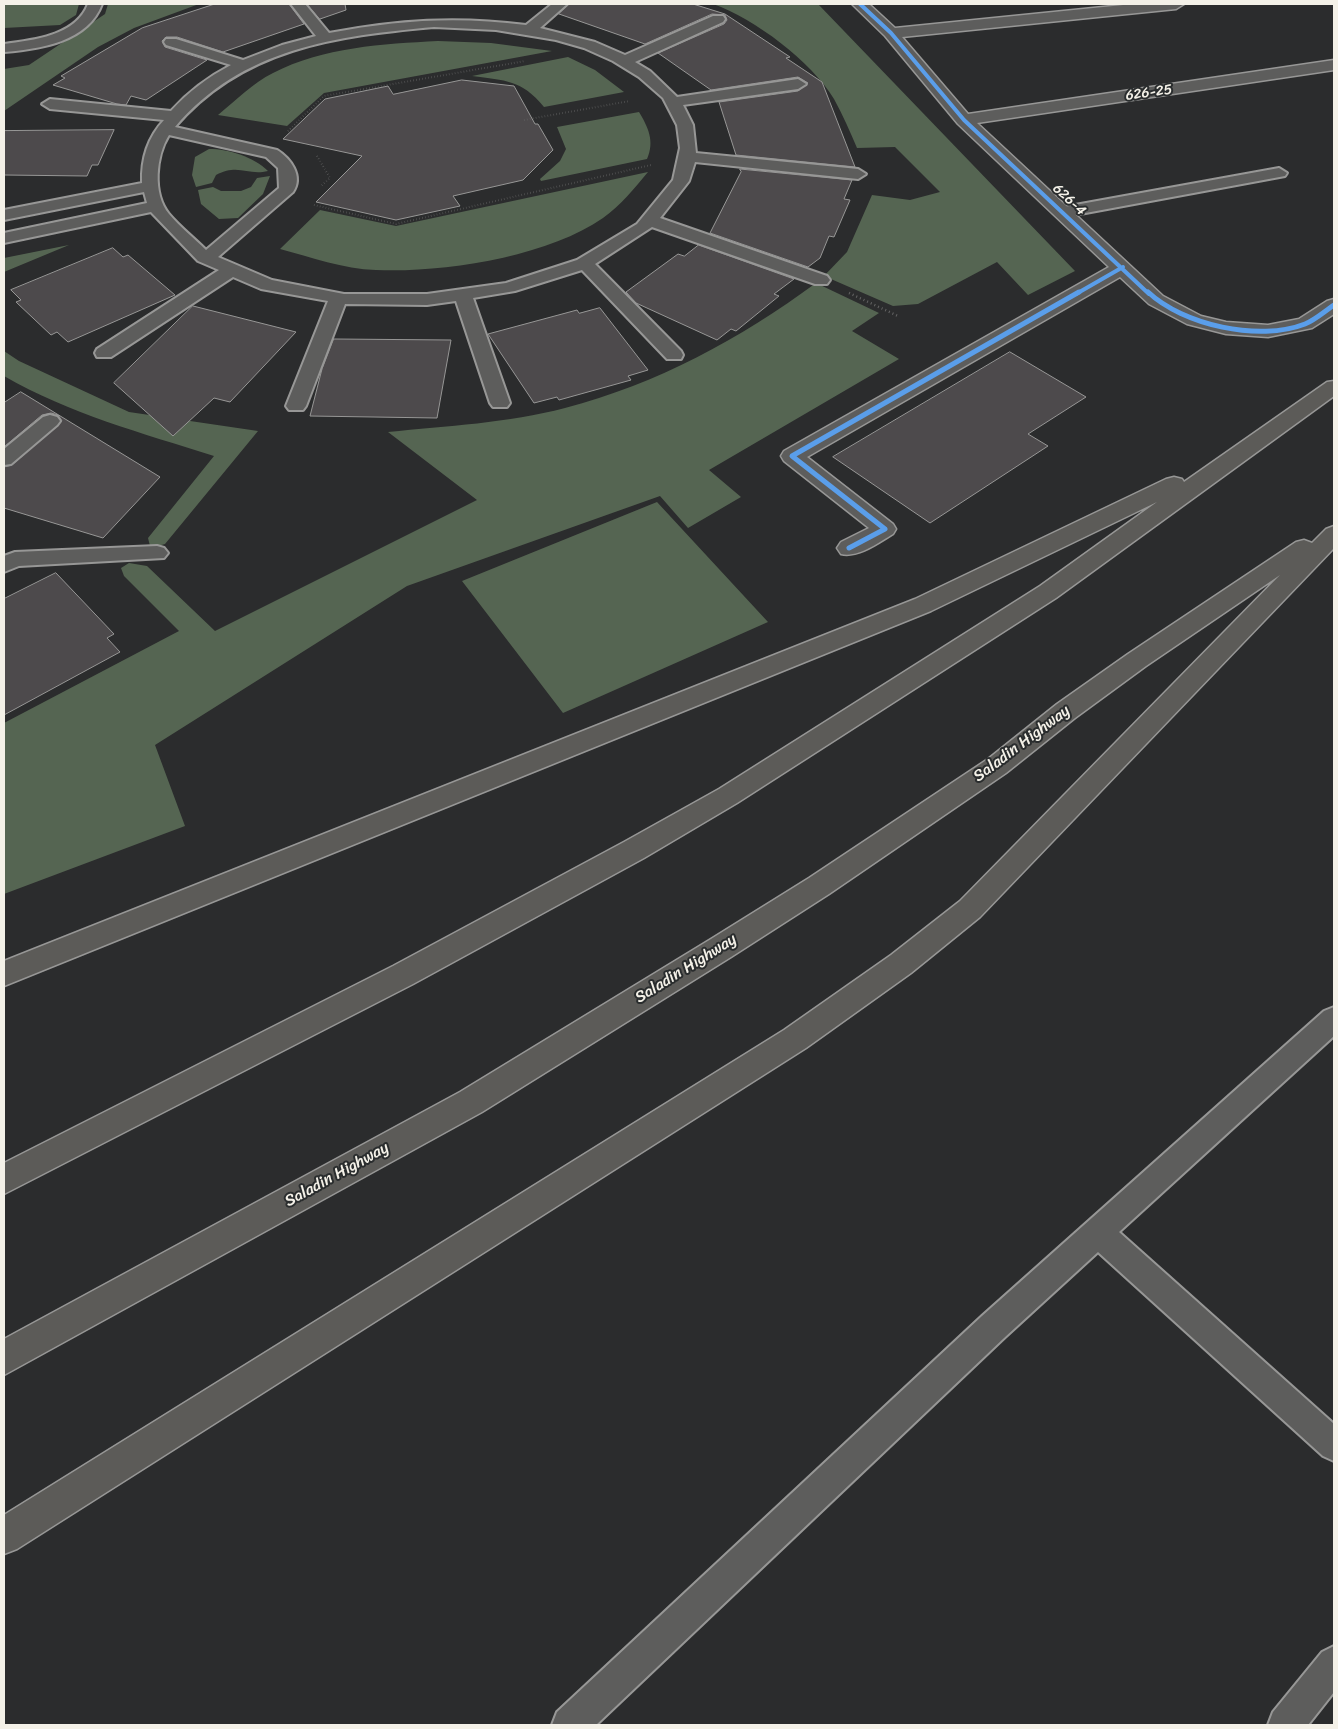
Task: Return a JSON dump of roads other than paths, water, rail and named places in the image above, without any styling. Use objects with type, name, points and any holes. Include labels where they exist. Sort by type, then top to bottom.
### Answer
[{"type":"highway","points":[[4,1179],[403,975],[634,850],[728,796],[1048,592],[1243,450],[1334,387]]},
{"type":"highway","points":[[4,974],[923,605],[1072,535],[1243,450]]},
{"type":"highway","name":"Saladin Highway","points":[[4,1358],[471,1102],[730,943],[820,886],[981,777],[1137,660],[1334,528]]},
{"type":"highway","points":[[4,1536],[528,1208],[795,1038],[901,964],[970,909],[1334,534]]},
{"type":"street","name":"626-4","points":[[860,4],[891,33],[964,120],[1123,267],[1156,300],[1194,320],[1226,328],[1268,331],[1305,324],[1334,304]]},
{"type":"street","points":[[891,33],[1176,4]]},
{"type":"street","name":"626-25","points":[[964,120],[1334,65]]},
{"type":"street","points":[[849,548],[885,529],[792,456],[1123,267]]},
{"type":"lane","points":[[4,48],[30,46],[68,32],[88,18],[94,11],[95,4]]},
{"type":"lane","points":[[298,4],[325,37]]},
{"type":"lane","points":[[529,30],[560,4]]},
{"type":"lane","points":[[433,18],[529,30],[579,42],[624,61],[648,77],[670,98],[686,129],[688,157],[685,173],[677,189],[650,221],[611,250],[585,263],[548,277],[506,288],[463,296],[379,301],[338,298],[262,283],[230,270],[207,258],[184,242],[167,224],[156,206],[150,186],[150,167],[154,148],[164,129],[194,97],[245,65],[284,49],[325,37],[433,18]]},
{"type":"lane","points":[[624,61],[718,20]]},
{"type":"lane","points":[[171,42],[245,65]]},
{"type":"lane","points":[[670,98],[798,84]]},
{"type":"lane","points":[[50,104],[175,116]]},
{"type":"lane","points":[[164,129],[272,152],[284,160],[288,170],[287,189],[207,258]]},
{"type":"lane","points":[[688,157],[858,174]]},
{"type":"lane","points":[[1064,212],[1279,173]]},
{"type":"lane","points":[[4,215],[150,186]]},
{"type":"lane","points":[[4,238],[156,206]]},
{"type":"lane","points":[[650,221],[821,280]]},
{"type":"lane","points":[[585,263],[674,355]]},
{"type":"lane","points":[[104,353],[230,270]]},
{"type":"lane","points":[[463,296],[500,404]]},
{"type":"lane","points":[[296,406],[338,298]]},
{"type":"lane","points":[[4,459],[50,421]]},
{"type":"lane","points":[[7,560],[157,553]]},
{"type":"lane","points":[[570,1725],[986,1334],[1334,1019]]},
{"type":"lane","points":[[1097,1232],[1334,1445]]},
{"type":"lane","points":[[1286,1725],[1334,1664]]}]
